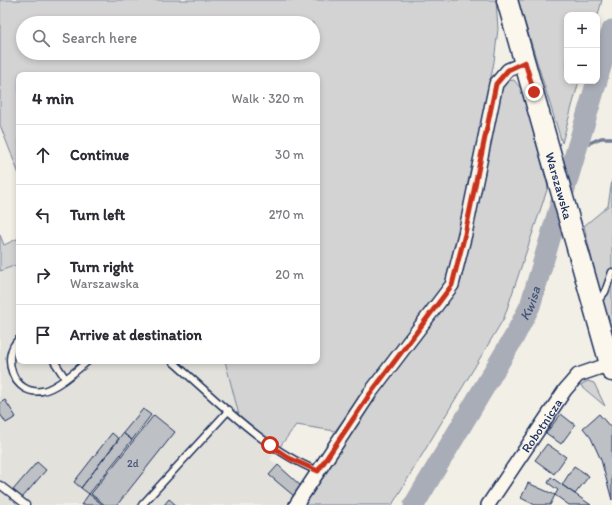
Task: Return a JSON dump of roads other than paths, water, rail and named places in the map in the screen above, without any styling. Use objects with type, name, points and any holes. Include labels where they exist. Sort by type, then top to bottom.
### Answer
[{"type":"main road","name":"Warszawska","points":[[507,0],[611,367]]},
{"type":"street","points":[[296,505],[370,394],[452,285],[496,84],[508,70],[528,70]]},
{"type":"street","name":"Robotnicza","points":[[488,505],[565,390],[578,375],[611,367]]},
{"type":"lane","points":[[592,303],[604,292],[612,272]]},
{"type":"lane","points":[[16,342],[10,349],[7,359],[8,370],[15,380],[25,388],[42,391],[51,388],[84,364]]},
{"type":"lane","points":[[56,364],[65,378]]},
{"type":"lane","points":[[175,364],[279,452],[318,471]]},
{"type":"lane","points":[[142,505],[229,410]]},
{"type":"lane","points":[[0,485],[26,505]]},
{"type":"waterway","name":"Kwisa","points":[[600,70],[612,30]]},
{"type":"waterway","name":"Kwisa","points":[[414,505],[513,339],[530,306],[596,84]]},
{"type":"waterway","points":[[576,149],[601,138],[612,138]]}]
